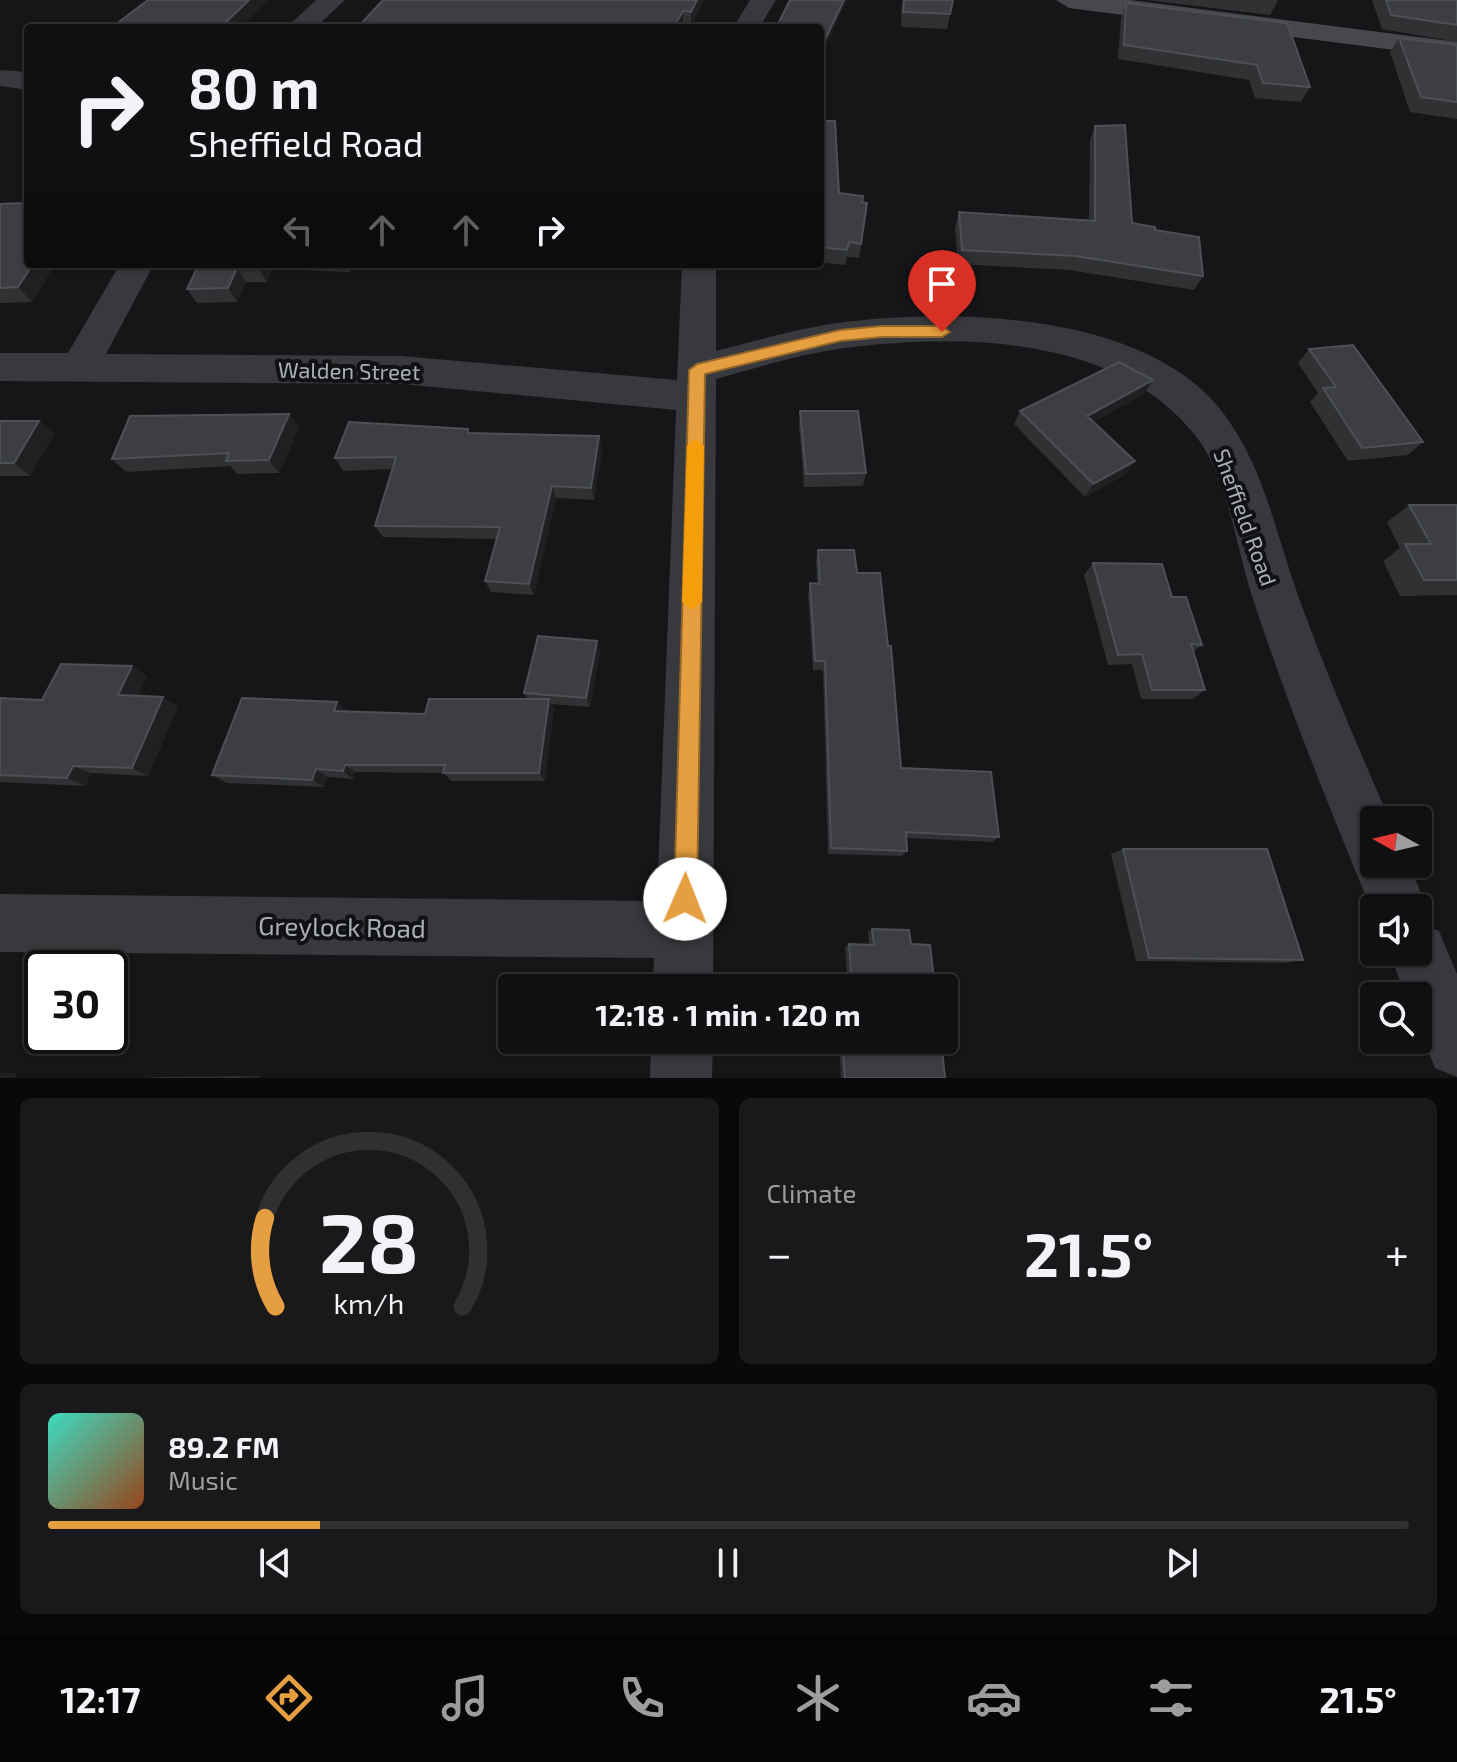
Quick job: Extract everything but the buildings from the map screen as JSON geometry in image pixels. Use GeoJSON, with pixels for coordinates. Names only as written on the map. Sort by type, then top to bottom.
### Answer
{"type":"FeatureCollection","features":[{"type":"Feature","properties":{"kind":"street"},"geometry":{"type":"LineString","coordinates":[[304,24],[332,0]]}},
{"type":"Feature","properties":{"kind":"street"},"geometry":{"type":"LineString","coordinates":[[748,24],[763,0]]}},
{"type":"Feature","properties":{"kind":"street"},"geometry":{"type":"LineString","coordinates":[[1069,0],[1457,50]]}},
{"type":"Feature","properties":{"kind":"street"},"geometry":{"type":"LineString","coordinates":[[0,78],[24,81]]}},
{"type":"Feature","properties":{"kind":"street"},"geometry":{"type":"LineString","coordinates":[[80,366],[135,268]]}},
{"type":"Feature","properties":{"kind":"street"},"geometry":{"type":"LineString","coordinates":[[683,974],[699,268]]}},
{"type":"Feature","properties":{"kind":"street","name":"Sheffield Road"},"geometry":{"type":"LineString","coordinates":[[697,384],[840,336],[882,331],[1002,333],[1058,341],[1107,353],[1154,375],[1189,400],[1213,429],[1234,472],[1289,637],[1360,812]]}},
{"type":"Feature","properties":{"kind":"street","name":"Walden Street"},"geometry":{"type":"LineString","coordinates":[[0,367],[447,372],[697,384]]}},
{"type":"Feature","properties":{"kind":"street","name":"Greylock Road"},"geometry":{"type":"LineString","coordinates":[[0,923],[685,930]]}},
{"type":"Feature","properties":{"kind":"street"},"geometry":{"type":"LineString","coordinates":[[1424,966],[1457,1046]]}},
{"type":"Feature","properties":{"kind":"street"},"geometry":{"type":"LineString","coordinates":[[681,1078],[682,1054]]}},
{"type":"Feature","properties":{"kind":"slow traffic"},"geometry":{"type":"LineString","coordinates":[[692,602],[695,446]]}},
{"type":"Feature","properties":{"kind":"route"},"geometry":{"type":"LineString","coordinates":[[685,899],[697,370],[840,336],[882,331],[942,332]]}}]}
